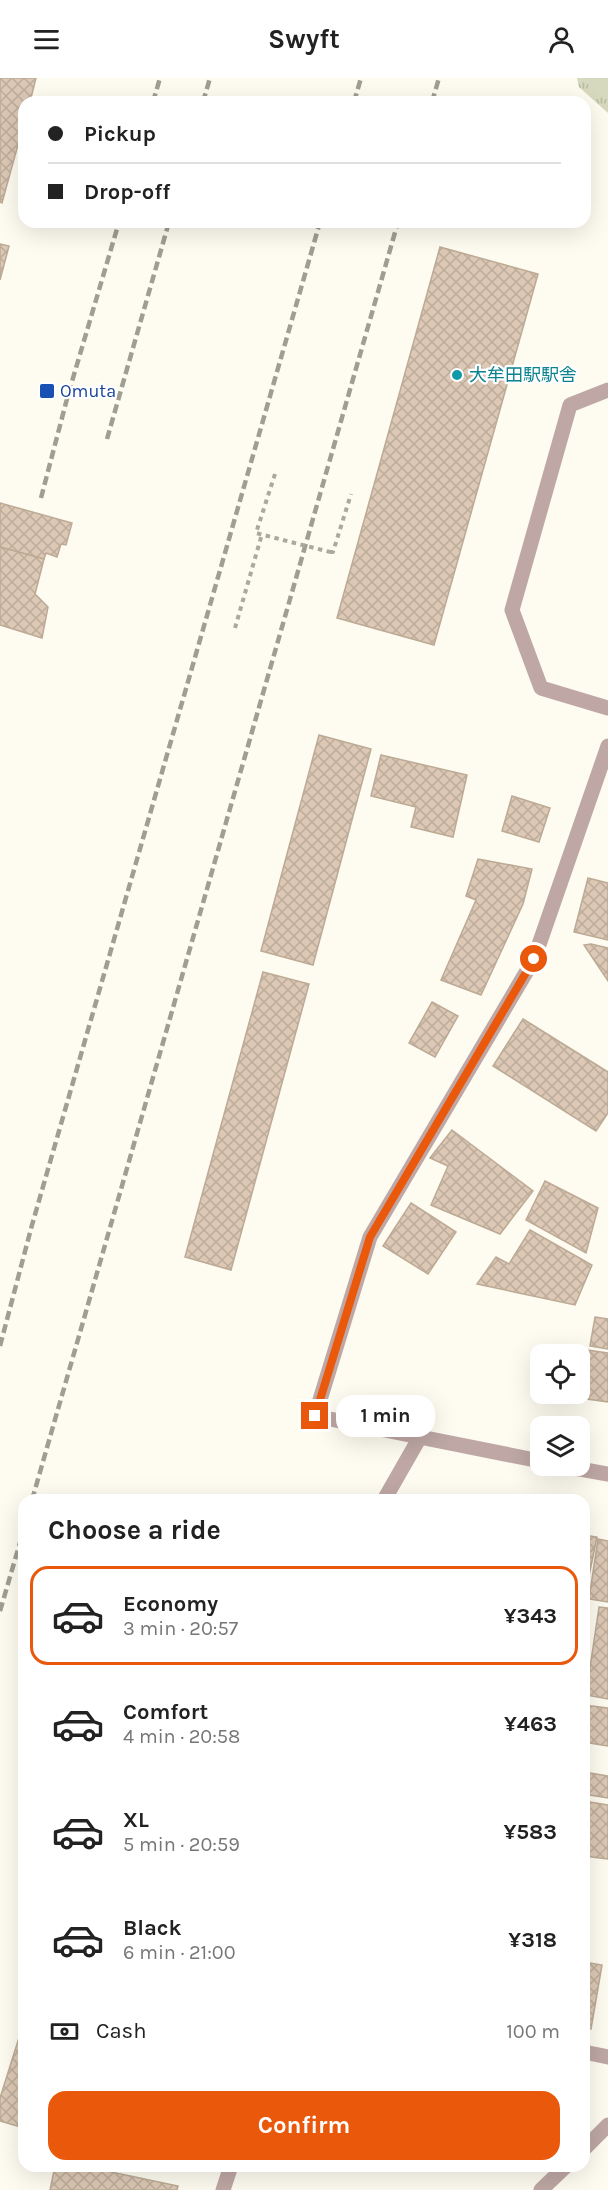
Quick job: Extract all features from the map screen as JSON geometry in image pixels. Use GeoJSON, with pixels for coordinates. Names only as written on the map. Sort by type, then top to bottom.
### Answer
{"type":"FeatureCollection","features":[{"type":"Feature","properties":{"kind":"street"},"geometry":{"type":"LineString","coordinates":[[608,390],[570,405],[512,610],[541,688],[608,708]]}},
{"type":"Feature","properties":{"kind":"street"},"geometry":{"type":"LineString","coordinates":[[530,1459],[315,1416],[370,1237],[534,959],[608,746]]}},
{"type":"Feature","properties":{"kind":"street"},"geometry":{"type":"LineString","coordinates":[[387,1494],[420,1437]]}},
{"type":"Feature","properties":{"kind":"street"},"geometry":{"type":"LineString","coordinates":[[590,1471],[608,1474]]}},
{"type":"Feature","properties":{"kind":"street"},"geometry":{"type":"LineString","coordinates":[[590,2053],[608,2057]]}},
{"type":"Feature","properties":{"kind":"street"},"geometry":{"type":"LineString","coordinates":[[590,2143],[608,2125]]}},
{"type":"Feature","properties":{"kind":"street"},"geometry":{"type":"LineString","coordinates":[[223,2190],[229,2172]]}},
{"type":"Feature","properties":{"kind":"street"},"geometry":{"type":"LineString","coordinates":[[541,2190],[560,2172]]}},
{"type":"Feature","properties":{"kind":"path"},"geometry":{"type":"LineString","coordinates":[[275,474],[256,533],[333,552],[351,494]]}},
{"type":"Feature","properties":{"kind":"path"},"geometry":{"type":"LineString","coordinates":[[235,628],[262,534]]}},
{"type":"Feature","properties":{"kind":"green space"},"geometry":{"type":"Polygon","coordinates":[[[577,78],[608,78],[608,113],[591,96],[579,87],[577,78]]]}},
{"type":"Feature","properties":{"kind":"building"},"geometry":{"type":"Polygon","coordinates":[[[0,78],[36,78],[32,96],[18,96],[18,145],[2,203],[0,202],[0,78]]]}},
{"type":"Feature","properties":{"kind":"building"},"geometry":{"type":"Polygon","coordinates":[[[0,244],[9,246],[0,280],[0,244]]]}},
{"type":"Feature","properties":{"kind":"building","name":"大牟田駅駅舎"},"geometry":{"type":"Polygon","coordinates":[[[440,247],[538,274],[434,645],[337,618],[440,247]]]}},
{"type":"Feature","properties":{"kind":"building"},"geometry":{"type":"Polygon","coordinates":[[[0,503],[72,523],[66,545],[61,544],[57,557],[46,553],[44,559],[0,547],[0,503]]]}},
{"type":"Feature","properties":{"kind":"building"},"geometry":{"type":"Polygon","coordinates":[[[0,547],[44,559],[35,594],[48,607],[42,638],[0,625],[0,547]]]}},
{"type":"Feature","properties":{"kind":"building"},"geometry":{"type":"Polygon","coordinates":[[[319,735],[371,749],[313,965],[261,951],[319,735]]]}},
{"type":"Feature","properties":{"kind":"building"},"geometry":{"type":"Polygon","coordinates":[[[381,755],[467,775],[453,837],[411,827],[416,807],[371,796],[381,755]]]}},
{"type":"Feature","properties":{"kind":"building"},"geometry":{"type":"Polygon","coordinates":[[[512,796],[550,808],[539,842],[502,831],[512,796]]]}},
{"type":"Feature","properties":{"kind":"building"},"geometry":{"type":"Polygon","coordinates":[[[478,859],[532,869],[523,904],[481,995],[441,980],[476,900],[466,896],[478,859]]]}},
{"type":"Feature","properties":{"kind":"building"},"geometry":{"type":"Polygon","coordinates":[[[588,878],[608,883],[608,940],[574,932],[588,878]]]}},
{"type":"Feature","properties":{"kind":"building"},"geometry":{"type":"Polygon","coordinates":[[[591,944],[608,948],[608,981],[584,945],[591,944]]]}},
{"type":"Feature","properties":{"kind":"building"},"geometry":{"type":"Polygon","coordinates":[[[263,972],[309,984],[231,1270],[185,1257],[263,972]]]}},
{"type":"Feature","properties":{"kind":"building"},"geometry":{"type":"Polygon","coordinates":[[[432,1002],[458,1016],[435,1057],[409,1043],[432,1002]]]}},
{"type":"Feature","properties":{"kind":"building"},"geometry":{"type":"Polygon","coordinates":[[[523,1019],[608,1072],[608,1113],[596,1131],[493,1066],[523,1019]]]}},
{"type":"Feature","properties":{"kind":"building"},"geometry":{"type":"Polygon","coordinates":[[[452,1130],[533,1191],[500,1234],[431,1205],[448,1166],[430,1158],[452,1130]]]}},
{"type":"Feature","properties":{"kind":"building"},"geometry":{"type":"Polygon","coordinates":[[[545,1181],[598,1208],[586,1253],[526,1220],[545,1181]]]}},
{"type":"Feature","properties":{"kind":"building"},"geometry":{"type":"Polygon","coordinates":[[[411,1203],[456,1232],[428,1274],[383,1246],[411,1203]]]}},
{"type":"Feature","properties":{"kind":"building"},"geometry":{"type":"Polygon","coordinates":[[[530,1230],[592,1265],[575,1305],[477,1284],[496,1257],[509,1264],[530,1230]]]}},
{"type":"Feature","properties":{"kind":"building"},"geometry":{"type":"Polygon","coordinates":[[[595,1317],[608,1319],[608,1349],[590,1346],[595,1317]]]}},
{"type":"Feature","properties":{"kind":"building"},"geometry":{"type":"Polygon","coordinates":[[[590,1350],[608,1353],[608,1402],[590,1399],[590,1350]]]}},
{"type":"Feature","properties":{"kind":"building"},"geometry":{"type":"Polygon","coordinates":[[[590,1536],[597,1537],[590,1571],[590,1536]]]}},
{"type":"Feature","properties":{"kind":"building"},"geometry":{"type":"Polygon","coordinates":[[[598,1539],[608,1541],[608,1602],[590,1599],[598,1539]]]}},
{"type":"Feature","properties":{"kind":"building"},"geometry":{"type":"Polygon","coordinates":[[[599,1607],[608,1608],[608,1699],[590,1696],[590,1668],[599,1607]]]}},
{"type":"Feature","properties":{"kind":"building"},"geometry":{"type":"Polygon","coordinates":[[[590,1706],[608,1708],[608,1746],[590,1743],[590,1706]]]}},
{"type":"Feature","properties":{"kind":"building"},"geometry":{"type":"Polygon","coordinates":[[[590,1773],[608,1776],[608,1798],[590,1795],[590,1773]]]}},
{"type":"Feature","properties":{"kind":"building"},"geometry":{"type":"Polygon","coordinates":[[[590,1802],[608,1805],[608,1859],[590,1857],[590,1802]]]}},
{"type":"Feature","properties":{"kind":"building"},"geometry":{"type":"Polygon","coordinates":[[[590,1963],[602,1965],[590,2029],[590,1963]]]}},
{"type":"Feature","properties":{"kind":"building"},"geometry":{"type":"Polygon","coordinates":[[[18,2041],[18,2126],[0,2121],[0,2098],[18,2041]]]}},
{"type":"Feature","properties":{"kind":"building"},"geometry":{"type":"Polygon","coordinates":[[[54,2172],[112,2172],[178,2186],[177,2190],[50,2190],[54,2172]]]}},
{"type":"Feature","properties":{"kind":"railway"},"geometry":{"type":"LineString","coordinates":[[155,96],[160,78]]}},
{"type":"Feature","properties":{"kind":"railway"},"geometry":{"type":"LineString","coordinates":[[205,96],[210,78]]}},
{"type":"Feature","properties":{"kind":"railway"},"geometry":{"type":"LineString","coordinates":[[356,96],[361,78]]}},
{"type":"Feature","properties":{"kind":"railway"},"geometry":{"type":"LineString","coordinates":[[434,96],[439,78]]}},
{"type":"Feature","properties":{"kind":"railway"},"geometry":{"type":"LineString","coordinates":[[41,498],[68,395],[117,228]]}},
{"type":"Feature","properties":{"kind":"railway"},"geometry":{"type":"LineString","coordinates":[[107,439],[167,228]]}},
{"type":"Feature","properties":{"kind":"railway"},"geometry":{"type":"LineString","coordinates":[[0,1346],[32,1225],[318,228]]}},
{"type":"Feature","properties":{"kind":"railway"},"geometry":{"type":"LineString","coordinates":[[34,1494],[396,228]]}},
{"type":"Feature","properties":{"kind":"railway"},"geometry":{"type":"LineString","coordinates":[[0,1611],[18,1550]]}},
{"type":"Feature","properties":{"kind":"place","name":"大牟田駅駅舎"},"geometry":{"type":"Point","coordinates":[457,375]}},
{"type":"Feature","properties":{"kind":"place","name":"Omuta"},"geometry":{"type":"Point","coordinates":[47,391]}},
{"type":"Feature","properties":{"kind":"route"},"geometry":{"type":"LineString","coordinates":[[315,1416],[370,1237],[534,959]]}}]}
